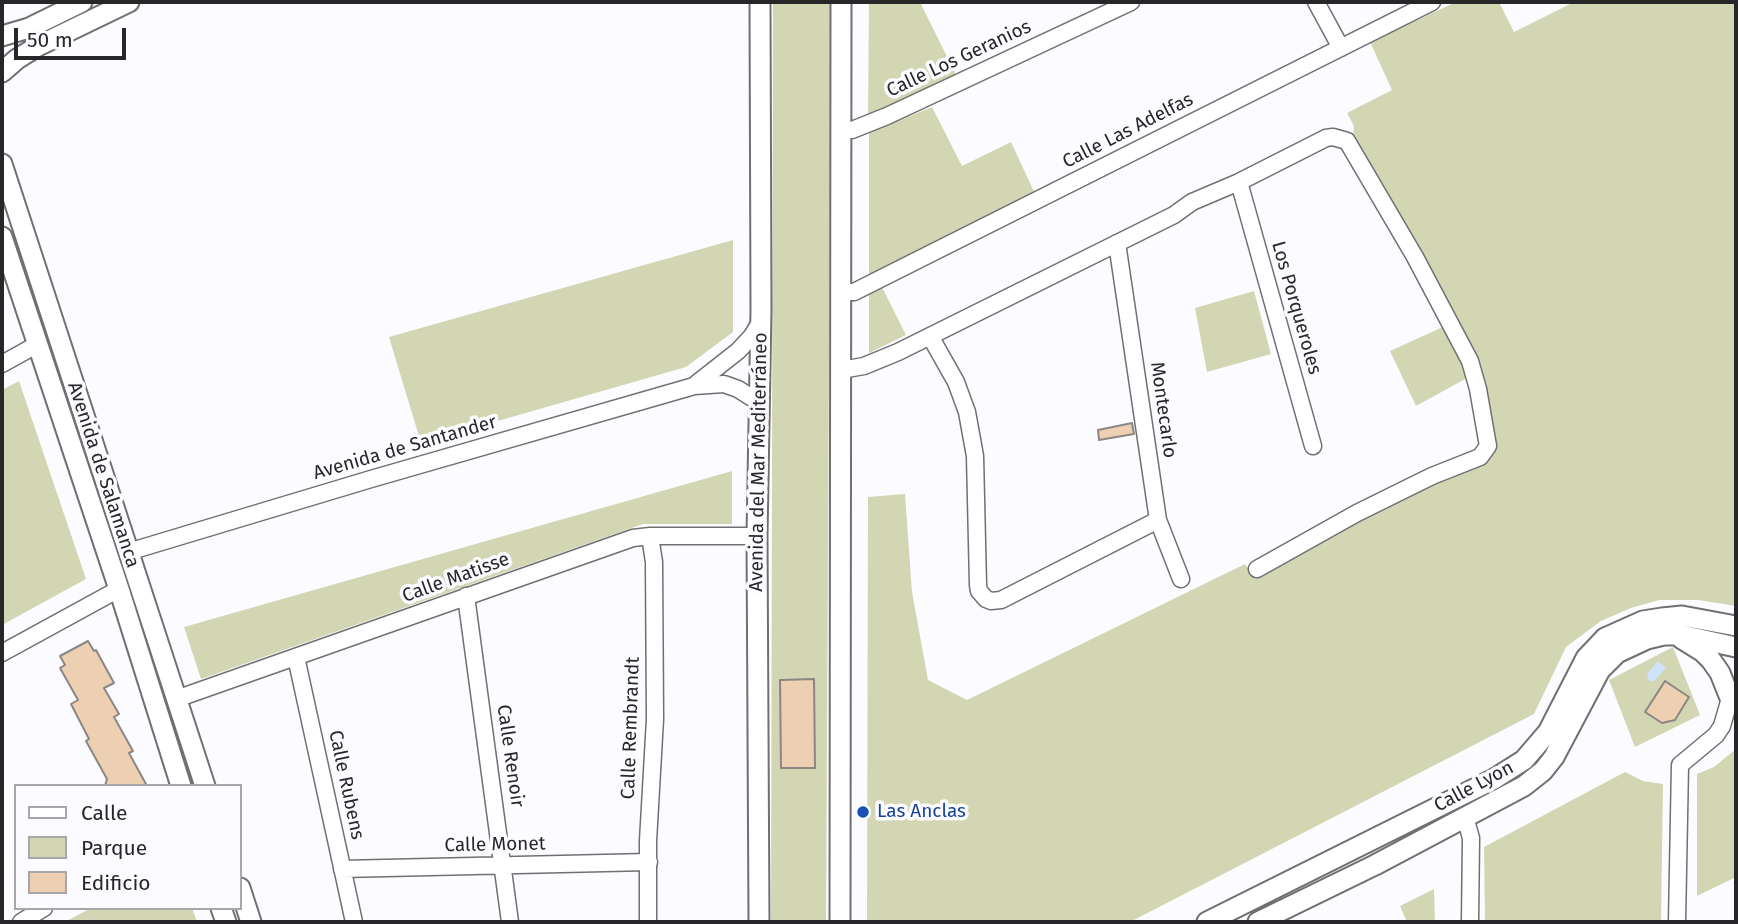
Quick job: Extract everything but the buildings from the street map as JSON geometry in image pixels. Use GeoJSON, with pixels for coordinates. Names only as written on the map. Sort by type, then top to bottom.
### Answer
{"type":"FeatureCollection","features":[{"type":"Feature","properties":{"kind":"street"},"geometry":{"type":"LineString","coordinates":[[2,36],[29,28],[82,2]]}},
{"type":"Feature","properties":{"kind":"street"},"geometry":{"type":"LineString","coordinates":[[2,72],[38,46],[129,2]]}},
{"type":"Feature","properties":{"kind":"street","name":"Avenida del Mar Mediterráneo"},"geometry":{"type":"LineString","coordinates":[[759,922],[757,536],[761,321],[760,2]]}},
{"type":"Feature","properties":{"kind":"street"},"geometry":{"type":"LineString","coordinates":[[840,922],[841,2]]}},
{"type":"Feature","properties":{"kind":"street","name":"Calle Los Geranios"},"geometry":{"type":"LineString","coordinates":[[841,130],[852,130],[887,116],[1131,2]]}},
{"type":"Feature","properties":{"kind":"street"},"geometry":{"type":"LineString","coordinates":[[1317,2],[1341,48]]}},
{"type":"Feature","properties":{"kind":"street","name":"Calle Las Adelfas"},"geometry":{"type":"LineString","coordinates":[[842,292],[854,292],[1432,2]]}},
{"type":"Feature","properties":{"kind":"street"},"geometry":{"type":"LineString","coordinates":[[841,370],[864,366],[930,336],[1174,215],[1192,202],[1239,183],[1326,138],[1340,137],[1347,141],[1415,257],[1470,361],[1488,441],[1486,450],[1480,457],[1357,513],[1257,569]]}},
{"type":"Feature","properties":{"kind":"street","name":"Avenida de Salamanca"},"geometry":{"type":"LineString","coordinates":[[2,164],[204,784]]}},
{"type":"Feature","properties":{"kind":"street","name":"Los Porqueroles"},"geometry":{"type":"LineString","coordinates":[[1239,183],[1313,446]]}},
{"type":"Feature","properties":{"kind":"street","name":"Avenida de Salamanca"},"geometry":{"type":"LineString","coordinates":[[2,237],[119,589],[180,784]]}},
{"type":"Feature","properties":{"kind":"street","name":"Montecarlo"},"geometry":{"type":"LineString","coordinates":[[1117,243],[1158,520],[1181,579]]}},
{"type":"Feature","properties":{"kind":"street","name":"Avenida de Santander"},"geometry":{"type":"LineString","coordinates":[[694,386],[738,351],[761,321]]}},
{"type":"Feature","properties":{"kind":"street"},"geometry":{"type":"LineString","coordinates":[[930,336],[956,382],[967,412],[975,456],[978,585],[986,599],[1001,600],[1158,520]]}},
{"type":"Feature","properties":{"kind":"street"},"geometry":{"type":"LineString","coordinates":[[2,363],[37,344]]}},
{"type":"Feature","properties":{"kind":"street","name":"Avenida de Santander"},"geometry":{"type":"LineString","coordinates":[[128,552],[694,386],[724,384],[738,389],[760,403]]}},
{"type":"Feature","properties":{"kind":"street","name":"Calle Rembrandt"},"geometry":{"type":"LineString","coordinates":[[648,922],[655,719],[654,562],[650,536]]}},
{"type":"Feature","properties":{"kind":"street","name":"Calle Matisse"},"geometry":{"type":"LineString","coordinates":[[176,699],[632,538],[757,536]]}},
{"type":"Feature","properties":{"kind":"street"},"geometry":{"type":"LineString","coordinates":[[2,653],[119,589]]}},
{"type":"Feature","properties":{"kind":"street","name":"Calle Renoir"},"geometry":{"type":"LineString","coordinates":[[466,596],[510,922]]}},
{"type":"Feature","properties":{"kind":"street","name":"Calle Lyon"},"geometry":{"type":"LineString","coordinates":[[1207,922],[1494,779],[1524,760],[1548,732],[1586,658],[1605,638],[1643,621],[1682,616],[1736,626]]}},
{"type":"Feature","properties":{"kind":"street"},"geometry":{"type":"LineString","coordinates":[[1675,635],[1703,652],[1733,693],[1716,735],[1680,765],[1677,922]]}},
{"type":"Feature","properties":{"kind":"street","name":"Calle Lyon"},"geometry":{"type":"LineString","coordinates":[[1258,922],[1524,786],[1543,771],[1566,738],[1600,670],[1617,653],[1647,639],[1675,635],[1736,647]]}},
{"type":"Feature","properties":{"kind":"street","name":"Calle Rubens"},"geometry":{"type":"LineString","coordinates":[[296,657],[354,922]]}},
{"type":"Feature","properties":{"kind":"street"},"geometry":{"type":"LineString","coordinates":[[1465,817],[1471,838],[1470,922]]}},
{"type":"Feature","properties":{"kind":"street","name":"Calle Monet"},"geometry":{"type":"LineString","coordinates":[[342,869],[649,862]]}},
{"type":"Feature","properties":{"kind":"street"},"geometry":{"type":"LineString","coordinates":[[242,894],[251,922]]}},
{"type":"Feature","properties":{"kind":"street"},"geometry":{"type":"LineString","coordinates":[[20,922],[41,910]]}},
{"type":"Feature","properties":{"kind":"green space"},"geometry":{"type":"Polygon","coordinates":[[[773,2],[831,2],[826,922],[771,922],[773,2]]]}},
{"type":"Feature","properties":{"kind":"green space"},"geometry":{"type":"Polygon","coordinates":[[[869,2],[920,2],[957,77],[868,119],[869,2]]]}},
{"type":"Feature","properties":{"kind":"green space"},"geometry":{"type":"Polygon","coordinates":[[[1456,2],[1499,2],[1514,32],[1574,2],[1736,2],[1736,606],[1698,600],[1659,600],[1601,621],[1566,647],[1534,714],[1130,922],[867,922],[868,497],[905,494],[912,592],[928,680],[967,700],[1245,564],[1255,579],[1370,512],[1439,476],[1487,460],[1477,359],[1353,136],[1354,126],[1347,113],[1392,90],[1370,42],[1456,2]]]}},
{"type":"Feature","properties":{"kind":"green space"},"geometry":{"type":"Polygon","coordinates":[[[932,107],[962,166],[1011,142],[1036,196],[869,279],[869,133],[932,107]]]}},
{"type":"Feature","properties":{"kind":"green space"},"geometry":{"type":"Polygon","coordinates":[[[733,240],[733,332],[686,367],[421,443],[389,337],[733,240]]]}},
{"type":"Feature","properties":{"kind":"green space"},"geometry":{"type":"Polygon","coordinates":[[[882,287],[906,335],[869,353],[869,293],[882,287]]]}},
{"type":"Feature","properties":{"kind":"green space"},"geometry":{"type":"Polygon","coordinates":[[[1254,291],[1271,354],[1207,372],[1195,308],[1254,291]]]}},
{"type":"Feature","properties":{"kind":"green space"},"geometry":{"type":"Polygon","coordinates":[[[1445,326],[1461,354],[1467,378],[1416,406],[1390,351],[1445,326]]]}},
{"type":"Feature","properties":{"kind":"green space"},"geometry":{"type":"Polygon","coordinates":[[[19,381],[86,579],[2,625],[2,390],[19,381]]]}},
{"type":"Feature","properties":{"kind":"green space"},"geometry":{"type":"Polygon","coordinates":[[[732,471],[732,524],[643,524],[201,679],[184,627],[732,471]]]}},
{"type":"Feature","properties":{"kind":"green space"},"geometry":{"type":"Polygon","coordinates":[[[1673,647],[1700,715],[1635,747],[1609,680],[1673,647]]]}},
{"type":"Feature","properties":{"kind":"green space"},"geometry":{"type":"Polygon","coordinates":[[[1736,749],[1736,877],[1697,896],[1697,774],[1714,767],[1736,749]]]}},
{"type":"Feature","properties":{"kind":"green space"},"geometry":{"type":"Polygon","coordinates":[[[1625,772],[1643,781],[1663,784],[1661,922],[1485,922],[1484,847],[1625,772]]]}},
{"type":"Feature","properties":{"kind":"green space"},"geometry":{"type":"Polygon","coordinates":[[[1434,889],[1435,922],[1407,922],[1400,906],[1434,889]]]}},
{"type":"Feature","properties":{"kind":"green space"},"geometry":{"type":"Polygon","coordinates":[[[87,910],[193,910],[197,922],[65,922],[87,910]]]}},
{"type":"Feature","properties":{"kind":"water"},"geometry":{"type":"Polygon","coordinates":[[[1658,661],[1666,668],[1654,681],[1649,681],[1647,674],[1658,661]]]}},
{"type":"Feature","properties":{"kind":"place","name":"Las Anclas"},"geometry":{"type":"Point","coordinates":[863,812]}}]}
